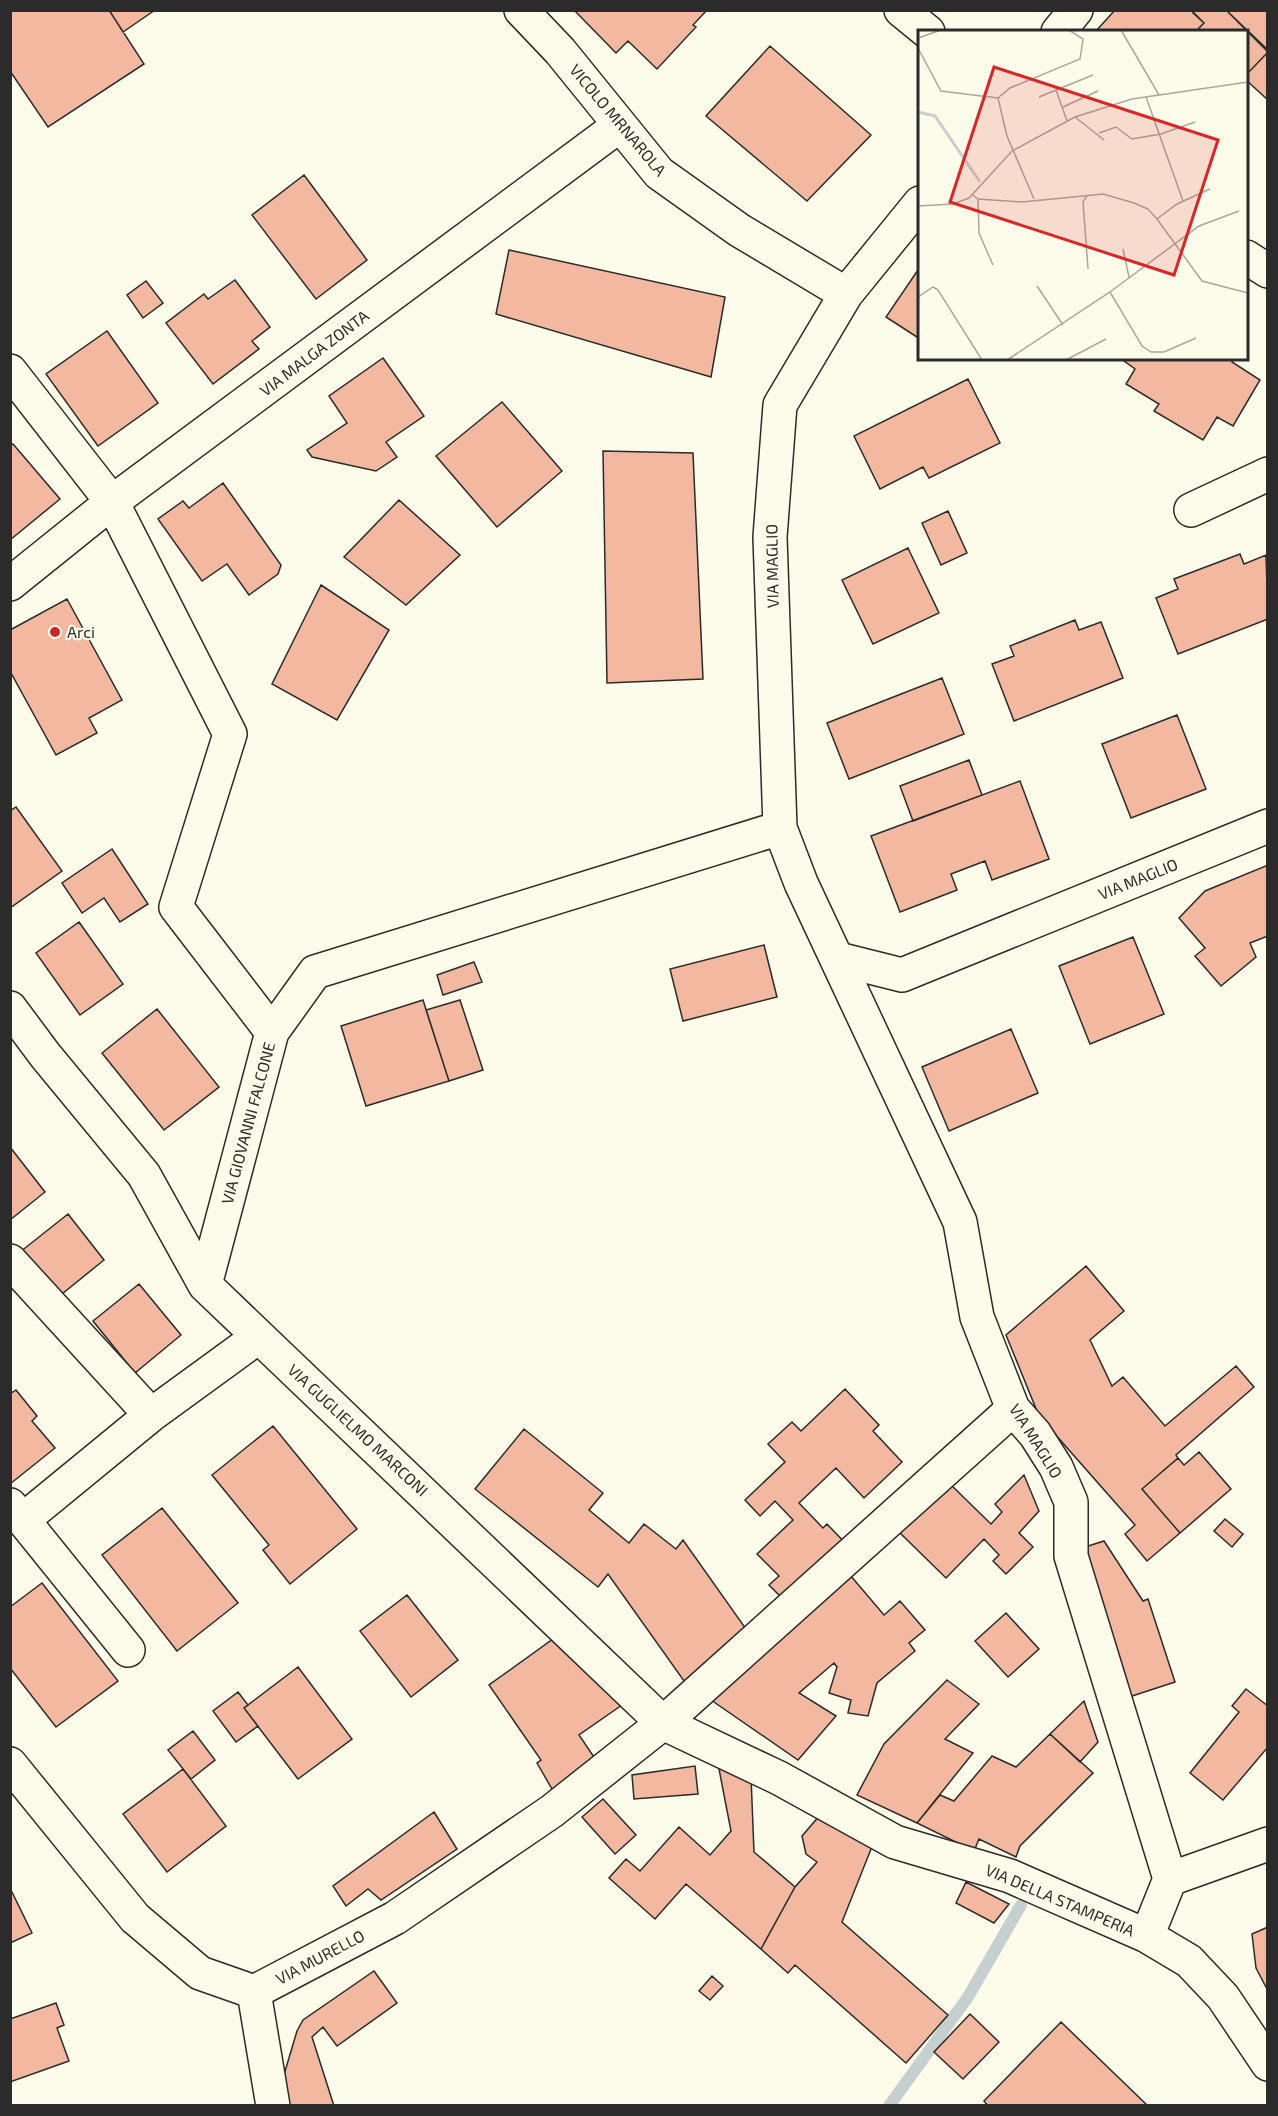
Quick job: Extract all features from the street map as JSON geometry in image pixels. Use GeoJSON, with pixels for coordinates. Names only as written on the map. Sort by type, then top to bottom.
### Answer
{"type":"FeatureCollection","features":[{"type":"Feature","properties":{"kind":"street","name":"VICOLO MRNAROLA"},"geometry":{"type":"LineString","coordinates":[[521,10],[560,51],[659,173],[739,230],[846,294]]}},
{"type":"Feature","properties":{"kind":"street"},"geometry":{"type":"LineString","coordinates":[[901,10],[926,30]]}},
{"type":"Feature","properties":{"kind":"street"},"geometry":{"type":"LineString","coordinates":[[1060,30],[1076,10]]}},
{"type":"Feature","properties":{"kind":"street","name":"VIA MALGA ZONTA"},"geometry":{"type":"LineString","coordinates":[[10,584],[112,502],[620,125]]}},
{"type":"Feature","properties":{"kind":"street","name":"VIA MAGLIO"},"geometry":{"type":"LineString","coordinates":[[918,205],[846,294],[780,405],[770,537],[780,828],[801,883],[960,1222],[977,1317],[1013,1409],[1035,1434],[1056,1467],[1071,1502],[1071,1556],[1170,1879]]}},
{"type":"Feature","properties":{"kind":"street"},"geometry":{"type":"LineString","coordinates":[[1248,258],[1268,271]]}},
{"type":"Feature","properties":{"kind":"street"},"geometry":{"type":"LineString","coordinates":[[10,371],[112,502],[230,734],[176,907],[272,1032]]}},
{"type":"Feature","properties":{"kind":"street"},"geometry":{"type":"LineString","coordinates":[[1191,510],[1268,474]]}},
{"type":"Feature","properties":{"kind":"street","name":"VIA MAGLIO"},"geometry":{"type":"LineString","coordinates":[[838,959],[902,975],[1268,826]]}},
{"type":"Feature","properties":{"kind":"street","name":"VIA GIOVANNI FALCONE"},"geometry":{"type":"LineString","coordinates":[[205,1285],[272,1032],[315,972],[780,828]]}},
{"type":"Feature","properties":{"kind":"street","name":"VIA GUGLIELMO MARCONI"},"geometry":{"type":"LineString","coordinates":[[10,1008],[45,1055],[144,1175],[205,1285],[436,1503],[663,1723],[779,1778]]}},
{"type":"Feature","properties":{"kind":"street"},"geometry":{"type":"LineString","coordinates":[[10,1261],[151,1415]]}},
{"type":"Feature","properties":{"kind":"street"},"geometry":{"type":"LineString","coordinates":[[128,1650],[17,1513],[258,1336]]}},
{"type":"Feature","properties":{"kind":"street","name":"VIA MURELLO"},"geometry":{"type":"LineString","coordinates":[[254,1992],[395,1918],[552,1811],[663,1723],[1013,1409]]}},
{"type":"Feature","properties":{"kind":"street"},"geometry":{"type":"LineString","coordinates":[[10,1764],[135,1918],[200,1973],[254,1992],[273,2106]]}},
{"type":"Feature","properties":{"kind":"street","name":"VIA DELLA STAMPERIA"},"geometry":{"type":"LineString","coordinates":[[779,1778],[895,1842],[1010,1876],[1147,1936],[1189,1961],[1223,1997],[1268,2064]]}},
{"type":"Feature","properties":{"kind":"street"},"geometry":{"type":"LineString","coordinates":[[1147,1936],[1170,1879],[1268,1844]]}},
{"type":"Feature","properties":{"kind":"building"},"geometry":{"type":"Polygon","coordinates":[[[10,10],[109,10],[144,64],[48,127],[10,71],[10,10]]]}},
{"type":"Feature","properties":{"kind":"building"},"geometry":{"type":"Polygon","coordinates":[[[109,10],[155,10],[123,32],[109,10]]]}},
{"type":"Feature","properties":{"kind":"building"},"geometry":{"type":"Polygon","coordinates":[[[574,10],[707,10],[693,25],[696,27],[657,69],[628,41],[616,53],[574,10]]]}},
{"type":"Feature","properties":{"kind":"building"},"geometry":{"type":"Polygon","coordinates":[[[1115,10],[1191,10],[1204,23],[1197,30],[1097,30],[1115,10]]]}},
{"type":"Feature","properties":{"kind":"building"},"geometry":{"type":"Polygon","coordinates":[[[1195,10],[1226,10],[1246,30],[1197,30],[1204,23],[1193,13],[1195,10]]]}},
{"type":"Feature","properties":{"kind":"building"},"geometry":{"type":"Polygon","coordinates":[[[1226,10],[1268,10],[1268,50],[1248,30],[1226,10]]]}},
{"type":"Feature","properties":{"kind":"building"},"geometry":{"type":"Polygon","coordinates":[[[1248,32],[1268,52],[1248,73],[1248,32]]]}},
{"type":"Feature","properties":{"kind":"building"},"geometry":{"type":"Polygon","coordinates":[[[770,46],[871,135],[807,201],[706,116],[770,46]]]}},
{"type":"Feature","properties":{"kind":"building"},"geometry":{"type":"Polygon","coordinates":[[[1268,52],[1268,100],[1248,82],[1248,73],[1268,52]]]}},
{"type":"Feature","properties":{"kind":"building"},"geometry":{"type":"Polygon","coordinates":[[[304,175],[367,260],[316,299],[252,215],[304,175]]]}},
{"type":"Feature","properties":{"kind":"building"},"geometry":{"type":"Polygon","coordinates":[[[509,250],[725,297],[711,377],[496,314],[509,250]]]}},
{"type":"Feature","properties":{"kind":"building"},"geometry":{"type":"Polygon","coordinates":[[[918,270],[918,338],[886,317],[918,270]]]}},
{"type":"Feature","properties":{"kind":"building"},"geometry":{"type":"Polygon","coordinates":[[[235,280],[270,327],[252,341],[259,349],[213,384],[166,323],[204,294],[208,299],[235,280]]]}},
{"type":"Feature","properties":{"kind":"building"},"geometry":{"type":"Polygon","coordinates":[[[146,281],[163,303],[143,318],[127,295],[146,281]]]}},
{"type":"Feature","properties":{"kind":"building"},"geometry":{"type":"Polygon","coordinates":[[[107,331],[158,403],[98,446],[46,374],[107,331]]]}},
{"type":"Feature","properties":{"kind":"building"},"geometry":{"type":"Polygon","coordinates":[[[383,358],[424,416],[386,442],[397,457],[376,471],[312,457],[307,450],[347,423],[329,396],[383,358]]]}},
{"type":"Feature","properties":{"kind":"building"},"geometry":{"type":"Polygon","coordinates":[[[1123,360],[1233,360],[1232,362],[1260,380],[1233,426],[1217,417],[1203,440],[1154,411],[1159,404],[1126,384],[1135,369],[1123,360]]]}},
{"type":"Feature","properties":{"kind":"building"},"geometry":{"type":"Polygon","coordinates":[[[968,379],[1000,443],[929,478],[923,467],[880,489],[854,436],[968,379]]]}},
{"type":"Feature","properties":{"kind":"building"},"geometry":{"type":"Polygon","coordinates":[[[502,402],[562,471],[497,527],[436,456],[502,402]]]}},
{"type":"Feature","properties":{"kind":"building"},"geometry":{"type":"Polygon","coordinates":[[[13,444],[60,499],[10,540],[10,446],[13,444]]]}},
{"type":"Feature","properties":{"kind":"building"},"geometry":{"type":"Polygon","coordinates":[[[603,451],[693,453],[703,679],[607,683],[603,451]]]}},
{"type":"Feature","properties":{"kind":"building"},"geometry":{"type":"Polygon","coordinates":[[[223,483],[281,565],[278,574],[249,595],[227,564],[202,581],[158,519],[183,501],[189,508],[223,483]]]}},
{"type":"Feature","properties":{"kind":"building"},"geometry":{"type":"Polygon","coordinates":[[[399,500],[460,555],[406,605],[344,557],[399,500]]]}},
{"type":"Feature","properties":{"kind":"building"},"geometry":{"type":"Polygon","coordinates":[[[948,511],[967,553],[941,565],[922,523],[948,511]]]}},
{"type":"Feature","properties":{"kind":"building"},"geometry":{"type":"Polygon","coordinates":[[[908,548],[939,613],[873,644],[842,580],[908,548]]]}},
{"type":"Feature","properties":{"kind":"building"},"geometry":{"type":"Polygon","coordinates":[[[1240,554],[1244,564],[1266,555],[1268,619],[1178,654],[1156,598],[1178,589],[1174,579],[1240,554]]]}},
{"type":"Feature","properties":{"kind":"building"},"geometry":{"type":"Polygon","coordinates":[[[321,585],[389,630],[337,720],[272,684],[321,585]]]}},
{"type":"Feature","properties":{"kind":"building"},"geometry":{"type":"Polygon","coordinates":[[[67,599],[122,700],[89,718],[97,733],[56,755],[10,671],[10,630],[67,599]]]}},
{"type":"Feature","properties":{"kind":"building"},"geometry":{"type":"Polygon","coordinates":[[[1075,620],[1079,630],[1101,622],[1123,678],[1014,721],[992,664],[1014,656],[1010,646],[1075,620]]]}},
{"type":"Feature","properties":{"kind":"building"},"geometry":{"type":"Polygon","coordinates":[[[942,678],[964,734],[849,779],[827,723],[942,678]]]}},
{"type":"Feature","properties":{"kind":"building"},"geometry":{"type":"Polygon","coordinates":[[[1177,715],[1206,789],[1131,818],[1102,744],[1177,715]]]}},
{"type":"Feature","properties":{"kind":"building"},"geometry":{"type":"Polygon","coordinates":[[[969,760],[982,795],[913,821],[900,786],[969,760]]]}},
{"type":"Feature","properties":{"kind":"building"},"geometry":{"type":"Polygon","coordinates":[[[1020,781],[1049,859],[992,880],[985,861],[951,874],[957,890],[900,912],[871,836],[1020,781]]]}},
{"type":"Feature","properties":{"kind":"building"},"geometry":{"type":"Polygon","coordinates":[[[16,807],[62,871],[10,908],[10,811],[16,807]]]}},
{"type":"Feature","properties":{"kind":"building"},"geometry":{"type":"Polygon","coordinates":[[[112,849],[148,904],[120,922],[104,898],[82,913],[62,883],[112,849]]]}},
{"type":"Feature","properties":{"kind":"building"},"geometry":{"type":"Polygon","coordinates":[[[1268,865],[1268,936],[1250,943],[1256,957],[1221,986],[1195,956],[1205,948],[1179,918],[1205,891],[1268,865]]]}},
{"type":"Feature","properties":{"kind":"building"},"geometry":{"type":"Polygon","coordinates":[[[79,922],[123,984],[80,1015],[36,953],[79,922]]]}},
{"type":"Feature","properties":{"kind":"building"},"geometry":{"type":"Polygon","coordinates":[[[1133,937],[1164,1014],[1090,1044],[1059,966],[1133,937]]]}},
{"type":"Feature","properties":{"kind":"building"},"geometry":{"type":"Polygon","coordinates":[[[764,945],[777,997],[683,1021],[670,969],[764,945]]]}},
{"type":"Feature","properties":{"kind":"building"},"geometry":{"type":"Polygon","coordinates":[[[474,962],[482,982],[443,995],[437,975],[474,962]]]}},
{"type":"Feature","properties":{"kind":"building"},"geometry":{"type":"Polygon","coordinates":[[[423,1000],[449,1081],[366,1106],[341,1026],[423,1000]]]}},
{"type":"Feature","properties":{"kind":"building"},"geometry":{"type":"Polygon","coordinates":[[[460,1000],[483,1070],[449,1081],[426,1010],[460,1000]]]}},
{"type":"Feature","properties":{"kind":"building"},"geometry":{"type":"Polygon","coordinates":[[[157,1009],[219,1087],[164,1130],[102,1053],[157,1009]]]}},
{"type":"Feature","properties":{"kind":"building"},"geometry":{"type":"Polygon","coordinates":[[[1011,1029],[1038,1093],[949,1131],[922,1067],[1011,1029]]]}},
{"type":"Feature","properties":{"kind":"building"},"geometry":{"type":"Polygon","coordinates":[[[10,1147],[45,1192],[10,1220],[10,1147]]]}},
{"type":"Feature","properties":{"kind":"building"},"geometry":{"type":"Polygon","coordinates":[[[68,1214],[104,1260],[57,1298],[20,1252],[68,1214]]]}},
{"type":"Feature","properties":{"kind":"building"},"geometry":{"type":"Polygon","coordinates":[[[1086,1266],[1124,1311],[1090,1340],[1112,1386],[1123,1377],[1165,1426],[1236,1366],[1254,1387],[1176,1455],[1178,1458],[1142,1489],[1180,1533],[1147,1561],[1125,1534],[1135,1525],[1039,1416],[1006,1335],[1086,1266]]]}},
{"type":"Feature","properties":{"kind":"building"},"geometry":{"type":"Polygon","coordinates":[[[139,1284],[181,1335],[135,1373],[93,1321],[139,1284]]]}},
{"type":"Feature","properties":{"kind":"building"},"geometry":{"type":"Polygon","coordinates":[[[845,1389],[879,1425],[873,1431],[902,1462],[864,1498],[836,1468],[799,1503],[823,1528],[827,1524],[850,1548],[789,1605],[769,1585],[779,1576],[757,1554],[793,1520],[775,1501],[760,1516],[745,1500],[785,1462],[768,1444],[792,1422],[801,1431],[845,1389]]]}},
{"type":"Feature","properties":{"kind":"building"},"geometry":{"type":"Polygon","coordinates":[[[16,1390],[37,1416],[32,1421],[55,1448],[10,1484],[10,1394],[16,1390]]]}},
{"type":"Feature","properties":{"kind":"building"},"geometry":{"type":"Polygon","coordinates":[[[273,1426],[357,1529],[290,1584],[263,1550],[269,1545],[212,1475],[273,1426]]]}},
{"type":"Feature","properties":{"kind":"building"},"geometry":{"type":"Polygon","coordinates":[[[524,1429],[603,1493],[589,1510],[629,1543],[644,1524],[676,1549],[683,1540],[751,1636],[689,1688],[608,1574],[598,1587],[475,1489],[524,1429]]]}},
{"type":"Feature","properties":{"kind":"building"},"geometry":{"type":"Polygon","coordinates":[[[1199,1452],[1231,1489],[1180,1533],[1142,1489],[1178,1458],[1184,1465],[1199,1452]]]}},
{"type":"Feature","properties":{"kind":"building"},"geometry":{"type":"Polygon","coordinates":[[[1024,1475],[1039,1511],[1019,1533],[1033,1547],[1006,1574],[993,1561],[999,1555],[984,1539],[946,1578],[899,1532],[948,1482],[991,1524],[1002,1512],[995,1504],[1024,1475]]]}},
{"type":"Feature","properties":{"kind":"building"},"geometry":{"type":"Polygon","coordinates":[[[162,1508],[238,1603],[177,1651],[102,1555],[162,1508]]]}},
{"type":"Feature","properties":{"kind":"building"},"geometry":{"type":"Polygon","coordinates":[[[1225,1519],[1243,1534],[1232,1547],[1214,1531],[1225,1519]]]}},
{"type":"Feature","properties":{"kind":"building"},"geometry":{"type":"Polygon","coordinates":[[[1104,1541],[1143,1601],[1148,1599],[1175,1682],[1129,1697],[1082,1548],[1104,1541]]]}},
{"type":"Feature","properties":{"kind":"building"},"geometry":{"type":"Polygon","coordinates":[[[850,1575],[884,1615],[900,1601],[925,1630],[909,1643],[915,1651],[877,1683],[868,1716],[848,1713],[851,1700],[829,1693],[837,1667],[834,1663],[799,1693],[836,1716],[798,1760],[711,1700],[850,1575]]]}},
{"type":"Feature","properties":{"kind":"building"},"geometry":{"type":"Polygon","coordinates":[[[42,1583],[118,1681],[56,1727],[10,1668],[10,1607],[42,1583]]]}},
{"type":"Feature","properties":{"kind":"building"},"geometry":{"type":"Polygon","coordinates":[[[407,1595],[458,1660],[411,1697],[360,1631],[407,1595]]]}},
{"type":"Feature","properties":{"kind":"building"},"geometry":{"type":"Polygon","coordinates":[[[1006,1613],[1039,1649],[1008,1677],[975,1641],[1006,1613]]]}},
{"type":"Feature","properties":{"kind":"building"},"geometry":{"type":"Polygon","coordinates":[[[553,1639],[622,1705],[579,1735],[600,1766],[556,1796],[537,1763],[541,1760],[489,1685],[553,1639]]]}},
{"type":"Feature","properties":{"kind":"building"},"geometry":{"type":"Polygon","coordinates":[[[298,1667],[352,1739],[298,1779],[244,1708],[298,1667]]]}},
{"type":"Feature","properties":{"kind":"building"},"geometry":{"type":"Polygon","coordinates":[[[947,1680],[979,1704],[945,1739],[973,1753],[917,1823],[857,1795],[884,1744],[947,1680]]]}},
{"type":"Feature","properties":{"kind":"building"},"geometry":{"type":"Polygon","coordinates":[[[1246,1689],[1268,1706],[1268,1747],[1223,1800],[1190,1773],[1239,1712],[1232,1706],[1246,1689]]]}},
{"type":"Feature","properties":{"kind":"building"},"geometry":{"type":"Polygon","coordinates":[[[238,1692],[248,1705],[244,1708],[258,1726],[236,1742],[213,1711],[238,1692]]]}},
{"type":"Feature","properties":{"kind":"building"},"geometry":{"type":"Polygon","coordinates":[[[1084,1701],[1098,1742],[1080,1762],[1050,1734],[1084,1701]]]}},
{"type":"Feature","properties":{"kind":"building"},"geometry":{"type":"Polygon","coordinates":[[[193,1731],[215,1760],[191,1779],[168,1750],[193,1731]]]}},
{"type":"Feature","properties":{"kind":"building"},"geometry":{"type":"Polygon","coordinates":[[[1050,1734],[1093,1773],[1020,1846],[1016,1857],[979,1839],[974,1851],[917,1823],[940,1795],[954,1801],[992,1756],[1016,1767],[1050,1734]]]}},
{"type":"Feature","properties":{"kind":"building"},"geometry":{"type":"Polygon","coordinates":[[[695,1766],[698,1794],[634,1799],[632,1775],[695,1766]]]}},
{"type":"Feature","properties":{"kind":"building"},"geometry":{"type":"Polygon","coordinates":[[[183,1769],[226,1826],[167,1872],[123,1814],[183,1769]]]}},
{"type":"Feature","properties":{"kind":"building"},"geometry":{"type":"Polygon","coordinates":[[[719,1769],[751,1776],[754,1852],[795,1887],[761,1949],[686,1884],[655,1919],[609,1878],[626,1859],[640,1871],[679,1827],[710,1855],[731,1831],[719,1769]]]}},
{"type":"Feature","properties":{"kind":"building"},"geometry":{"type":"Polygon","coordinates":[[[603,1799],[636,1835],[615,1854],[582,1817],[603,1799]]]}},
{"type":"Feature","properties":{"kind":"building"},"geometry":{"type":"Polygon","coordinates":[[[434,1812],[457,1849],[381,1900],[368,1889],[346,1906],[333,1886],[434,1812]]]}},
{"type":"Feature","properties":{"kind":"building"},"geometry":{"type":"Polygon","coordinates":[[[821,1814],[877,1834],[842,1922],[948,2015],[906,2063],[795,1965],[788,1973],[761,1949],[795,1887],[817,1862],[806,1854],[802,1836],[821,1814]]]}},
{"type":"Feature","properties":{"kind":"building"},"geometry":{"type":"Polygon","coordinates":[[[966,1882],[1009,1904],[994,1923],[956,1903],[966,1882]]]}},
{"type":"Feature","properties":{"kind":"building"},"geometry":{"type":"Polygon","coordinates":[[[10,1888],[32,1933],[10,1943],[10,1888]]]}},
{"type":"Feature","properties":{"kind":"building"},"geometry":{"type":"Polygon","coordinates":[[[1268,1927],[1268,1991],[1256,1968],[1252,1934],[1268,1927]]]}},
{"type":"Feature","properties":{"kind":"building"},"geometry":{"type":"Polygon","coordinates":[[[374,1971],[397,2003],[337,2046],[323,2027],[312,2037],[334,2106],[290,2106],[283,2078],[297,2031],[303,2020],[374,1971]]]}},
{"type":"Feature","properties":{"kind":"building"},"geometry":{"type":"Polygon","coordinates":[[[712,1976],[723,1986],[710,2000],[699,1991],[712,1976]]]}},
{"type":"Feature","properties":{"kind":"building"},"geometry":{"type":"Polygon","coordinates":[[[56,2003],[64,2025],[57,2028],[69,2061],[10,2082],[10,2019],[56,2003]]]}},
{"type":"Feature","properties":{"kind":"building"},"geometry":{"type":"Polygon","coordinates":[[[970,2014],[999,2042],[963,2079],[934,2052],[970,2014]]]}},
{"type":"Feature","properties":{"kind":"building"},"geometry":{"type":"Polygon","coordinates":[[[1061,2022],[1148,2106],[988,2106],[984,2101],[1061,2022]]]}},
{"type":"Feature","properties":{"kind":"waterway"},"geometry":{"type":"LineString","coordinates":[[889,2106],[968,1997],[1021,1905]]}},
{"type":"Feature","properties":{"kind":"place","name":"Arci"},"geometry":{"type":"Point","coordinates":[55,632]}}]}
